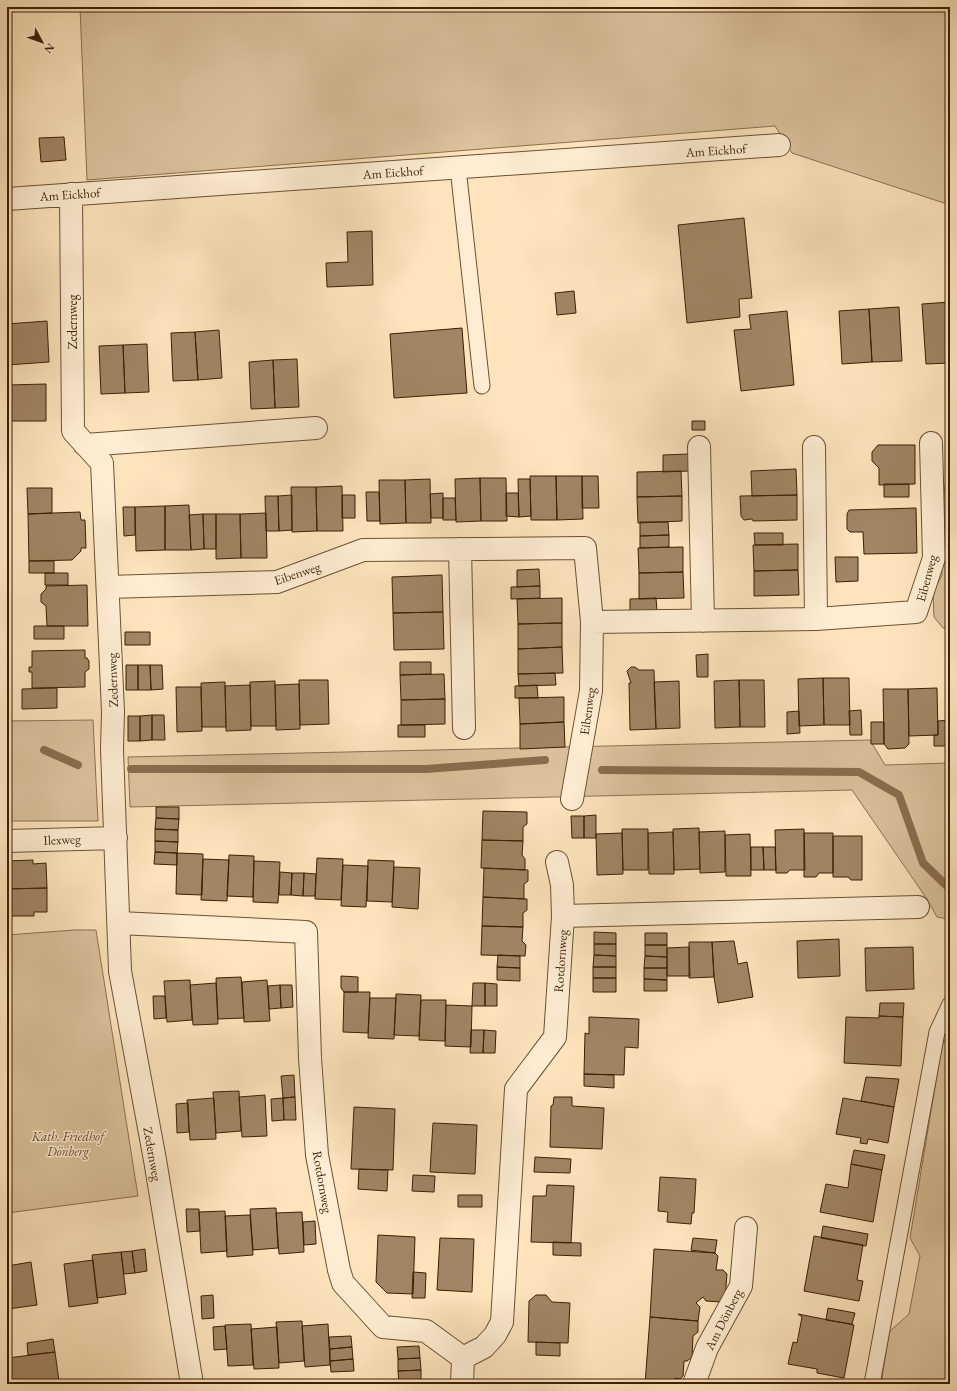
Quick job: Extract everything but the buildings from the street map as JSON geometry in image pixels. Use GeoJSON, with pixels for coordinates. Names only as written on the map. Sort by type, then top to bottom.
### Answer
{"type":"FeatureCollection","features":[{"type":"Feature","properties":{"kind":"street","name":"Am Eickhof"},"geometry":{"type":"LineString","coordinates":[[7,199],[779,145]]}},
{"type":"Feature","properties":{"kind":"street","name":"Zedernweg"},"geometry":{"type":"LineString","coordinates":[[71,194],[73,431],[102,463],[113,712],[112,749],[120,971],[155,1160],[192,1384]]}},
{"type":"Feature","properties":{"kind":"street"},"geometry":{"type":"LineString","coordinates":[[84,444],[316,428]]}},
{"type":"Feature","properties":{"kind":"street","name":"Eibenweg"},"geometry":{"type":"LineString","coordinates":[[592,622],[816,620],[916,612],[934,558],[932,443]]}},
{"type":"Feature","properties":{"kind":"street"},"geometry":{"type":"LineString","coordinates":[[699,447],[703,621]]}},
{"type":"Feature","properties":{"kind":"street"},"geometry":{"type":"LineString","coordinates":[[814,447],[816,620]]}},
{"type":"Feature","properties":{"kind":"street","name":"Eibenweg"},"geometry":{"type":"LineString","coordinates":[[108,588],[277,582],[363,550],[585,548],[592,622],[591,691],[572,799]]}},
{"type":"Feature","properties":{"kind":"street"},"geometry":{"type":"LineString","coordinates":[[460,549],[464,728]]}},
{"type":"Feature","properties":{"kind":"street","name":"Ilexweg"},"geometry":{"type":"LineString","coordinates":[[7,841],[116,838]]}},
{"type":"Feature","properties":{"kind":"street","name":"Rotdornweg"},"geometry":{"type":"LineString","coordinates":[[119,923],[306,932],[310,1058],[317,1155],[339,1270],[343,1283],[383,1327],[426,1331],[463,1358],[484,1347],[495,1335],[502,1322],[516,1088],[555,1037],[563,916],[562,885],[557,862]]}},
{"type":"Feature","properties":{"kind":"street","name":"Rotdornweg"},"geometry":{"type":"LineString","coordinates":[[563,916],[918,907]]}},
{"type":"Feature","properties":{"kind":"street","name":"Am Dönberg"},"geometry":{"type":"LineString","coordinates":[[694,1384],[707,1348],[741,1286],[746,1228]]}},
{"type":"Feature","properties":{"kind":"street"},"geometry":{"type":"LineString","coordinates":[[462,1384],[463,1358]]}},
{"type":"Feature","properties":{"kind":"lane"},"geometry":{"type":"LineString","coordinates":[[458,168],[482,386]]}},
{"type":"Feature","properties":{"kind":"lane"},"geometry":{"type":"LineString","coordinates":[[872,1384],[937,1032],[950,1004]]}},
{"type":"Feature","properties":{"kind":"green space"},"geometry":{"type":"Polygon","coordinates":[[[80,7],[950,7],[950,205],[792,153],[775,126],[87,180],[80,7]]]}},
{"type":"Feature","properties":{"kind":"green space"},"geometry":{"type":"Polygon","coordinates":[[[939,445],[949,526],[950,628],[943,628],[934,617],[933,593],[942,575],[939,445]]]}},
{"type":"Feature","properties":{"kind":"green space"},"geometry":{"type":"Polygon","coordinates":[[[93,720],[98,821],[7,821],[7,721],[93,720]]]}},
{"type":"Feature","properties":{"kind":"green space"},"geometry":{"type":"Polygon","coordinates":[[[870,740],[885,765],[950,763],[950,920],[937,917],[927,899],[852,790],[130,807],[128,757],[870,740]]]}},
{"type":"Feature","properties":{"kind":"green space","name":"Kath. Friedhof Dönberg"},"geometry":{"type":"Polygon","coordinates":[[[74,930],[96,930],[138,1196],[7,1213],[7,935],[74,930]]]}},
{"type":"Feature","properties":{"kind":"green space"},"geometry":{"type":"Polygon","coordinates":[[[950,1030],[950,1384],[881,1384],[889,1332],[909,1314],[920,1256],[910,1238],[942,1045],[950,1030]]]}},
{"type":"Feature","properties":{"kind":"waterway"},"geometry":{"type":"LineString","coordinates":[[44,750],[78,765]]}},
{"type":"Feature","properties":{"kind":"waterway"},"geometry":{"type":"LineString","coordinates":[[131,769],[426,769],[545,760]]}},
{"type":"Feature","properties":{"kind":"waterway"},"geometry":{"type":"LineString","coordinates":[[602,770],[859,772],[899,795],[923,863],[950,889]]}}]}
